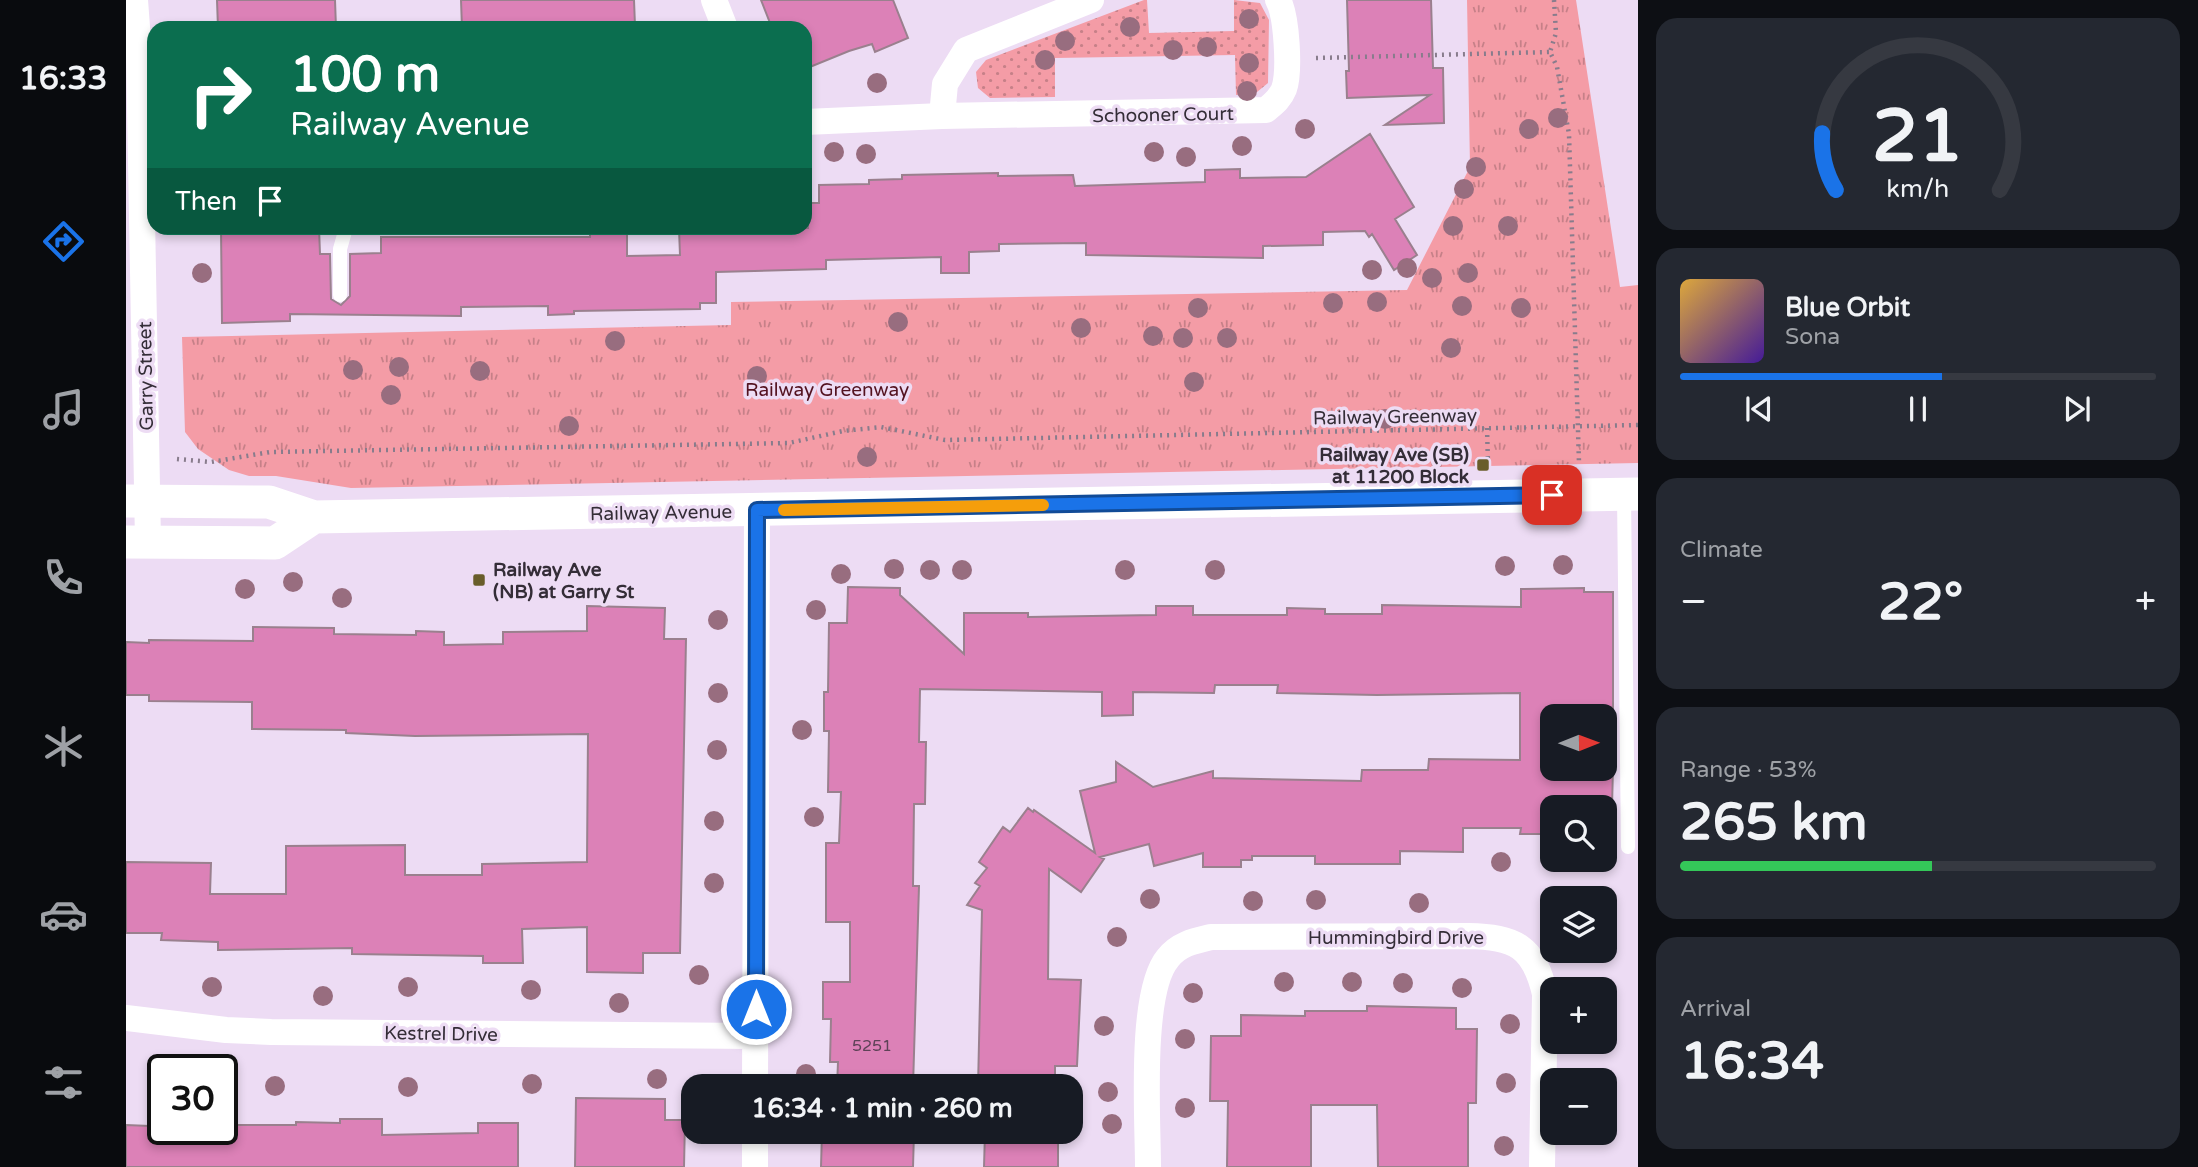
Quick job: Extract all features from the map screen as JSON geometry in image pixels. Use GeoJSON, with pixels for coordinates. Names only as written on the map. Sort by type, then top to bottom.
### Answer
{"type":"FeatureCollection","features":[{"type":"Feature","properties":{"kind":"street","name":"Garry Street"},"geometry":{"type":"LineString","coordinates":[[135,0],[147,181],[136,502],[137,542]]}},
{"type":"Feature","properties":{"kind":"street"},"geometry":{"type":"LineString","coordinates":[[714,0],[722,21]]}},
{"type":"Feature","properties":{"kind":"street"},"geometry":{"type":"LineString","coordinates":[[942,116],[945,83],[966,50],[1091,0]]}},
{"type":"Feature","properties":{"kind":"street","name":"Schooner Court"},"geometry":{"type":"LineString","coordinates":[[812,122],[942,116],[1266,110],[1280,97],[1286,83],[1285,15],[1279,0]]}},
{"type":"Feature","properties":{"kind":"street","name":"Railway Avenue"},"geometry":{"type":"LineString","coordinates":[[136,502],[270,502],[314,517],[1631,494]]}},
{"type":"Feature","properties":{"kind":"street"},"geometry":{"type":"LineString","coordinates":[[755,1074],[757,510]]}},
{"type":"Feature","properties":{"kind":"street"},"geometry":{"type":"LineString","coordinates":[[137,542],[275,543],[314,517]]}},
{"type":"Feature","properties":{"kind":"street","name":"Hummingbird Drive"},"geometry":{"type":"LineString","coordinates":[[1148,1167],[1152,994],[1166,959],[1180,946],[1211,937],[1489,937],[1520,945],[1540,972],[1545,994],[1542,1167]]}},
{"type":"Feature","properties":{"kind":"street","name":"Kestrel Drive"},"geometry":{"type":"LineString","coordinates":[[126,1018],[226,1030],[271,1032],[756,1036]]}},
{"type":"Feature","properties":{"kind":"street"},"geometry":{"type":"LineString","coordinates":[[755,1144],[755,1167]]}},
{"type":"Feature","properties":{"kind":"lane"},"geometry":{"type":"LineString","coordinates":[[340,295],[340,249],[344,235]]}},
{"type":"Feature","properties":{"kind":"lane"},"geometry":{"type":"LineString","coordinates":[[1628,846],[1631,494]]}},
{"type":"Feature","properties":{"kind":"path"},"geometry":{"type":"LineString","coordinates":[[1554,0],[1556,33],[1550,52],[1557,67],[1569,134],[1579,463]]}},
{"type":"Feature","properties":{"kind":"path"},"geometry":{"type":"LineString","coordinates":[[1285,58],[1550,52]]}},
{"type":"Feature","properties":{"kind":"path","name":"Railway Greenway"},"geometry":{"type":"LineString","coordinates":[[191,458],[211,462],[270,453],[789,443],[843,431],[881,428],[945,440],[1638,425]]}},
{"type":"Feature","properties":{"kind":"path"},"geometry":{"type":"LineString","coordinates":[[1487,428],[1488,464]]}},
{"type":"Feature","properties":{"kind":"green space"},"geometry":{"type":"Polygon","coordinates":[[[1147,0],[1149,33],[1234,31],[1234,0],[1260,3],[1269,20],[1268,83],[1257,92],[1236,95],[1235,55],[1055,58],[1055,97],[990,98],[978,88],[976,72],[986,60],[1147,0]]]}},
{"type":"Feature","properties":{"kind":"green space","name":"Railway Greenway"},"geometry":{"type":"Polygon","coordinates":[[[1467,0],[1576,0],[1620,287],[1638,285],[1638,463],[351,488],[276,476],[249,476],[229,470],[198,449],[185,432],[182,337],[731,325],[731,302],[1407,290],[1470,167],[1467,0]]]}},
{"type":"Feature","properties":{"kind":"building"},"geometry":{"type":"Polygon","coordinates":[[[217,0],[335,0],[336,21],[218,21],[217,0]]]}},
{"type":"Feature","properties":{"kind":"building"},"geometry":{"type":"Polygon","coordinates":[[[461,0],[634,0],[635,21],[462,21],[461,0]]]}},
{"type":"Feature","properties":{"kind":"building"},"geometry":{"type":"Polygon","coordinates":[[[761,0],[893,0],[908,38],[875,52],[872,44],[812,66],[812,21],[769,21],[761,0]]]}},
{"type":"Feature","properties":{"kind":"building"},"geometry":{"type":"Polygon","coordinates":[[[1347,0],[1431,0],[1433,68],[1443,68],[1444,123],[1385,125],[1430,95],[1347,98],[1347,0]]]}},
{"type":"Feature","properties":{"kind":"building"},"geometry":{"type":"Polygon","coordinates":[[[1370,134],[1414,207],[1395,219],[1417,255],[1394,270],[1372,234],[1369,237],[1365,231],[1323,232],[1323,245],[1263,246],[1263,258],[1086,255],[1086,243],[999,244],[999,251],[969,252],[969,273],[941,273],[941,257],[826,260],[826,269],[716,272],[716,303],[700,303],[700,309],[574,311],[574,314],[548,315],[548,306],[461,307],[461,316],[290,314],[290,321],[222,323],[221,235],[319,235],[320,254],[330,254],[331,299],[341,305],[350,296],[350,254],[381,253],[381,237],[627,235],[627,256],[680,255],[679,235],[812,235],[812,203],[819,203],[819,185],[869,184],[869,180],[902,179],[902,175],[998,173],[998,176],[1073,175],[1075,186],[1205,182],[1205,170],[1240,169],[1240,178],[1306,177],[1370,134]]]}},
{"type":"Feature","properties":{"kind":"building"},"geometry":{"type":"Polygon","coordinates":[[[848,587],[900,588],[900,595],[964,654],[964,613],[1028,613],[1028,617],[1156,615],[1156,606],[1193,606],[1193,615],[1287,615],[1287,608],[1325,609],[1325,614],[1382,614],[1382,605],[1521,607],[1521,589],[1584,588],[1584,592],[1613,592],[1613,704],[1540,704],[1540,781],[1613,781],[1612,795],[1540,795],[1540,834],[1520,834],[1521,828],[1463,828],[1463,852],[1400,851],[1400,864],[1315,864],[1315,856],[1252,856],[1252,860],[1241,860],[1241,867],[1203,867],[1203,853],[1154,866],[1149,844],[1100,857],[1104,859],[1081,892],[1049,869],[1048,979],[1081,980],[1077,1066],[1055,1066],[1055,1074],[978,1074],[982,910],[967,905],[980,886],[975,883],[987,868],[979,862],[1003,827],[1010,832],[1028,808],[1095,853],[1080,791],[1116,782],[1116,762],[1153,787],[1213,771],[1213,778],[1361,781],[1362,770],[1428,770],[1429,759],[1520,760],[1520,693],[1277,693],[1278,685],[1215,685],[1214,693],[1133,692],[1133,715],[1102,716],[1102,692],[920,689],[919,742],[926,742],[925,804],[914,804],[913,886],[919,886],[913,1074],[838,1074],[838,1062],[830,1062],[831,1019],[823,1019],[823,982],[850,982],[850,922],[826,922],[826,843],[839,843],[841,792],[828,792],[829,731],[824,731],[824,692],[828,692],[829,623],[847,623],[848,587]]]}},
{"type":"Feature","properties":{"kind":"building"},"geometry":{"type":"Polygon","coordinates":[[[587,606],[665,608],[664,639],[686,639],[680,953],[643,953],[643,973],[587,972],[587,927],[522,929],[523,963],[483,963],[483,956],[352,954],[352,948],[218,950],[218,942],[161,940],[162,933],[126,933],[126,862],[211,863],[210,894],[286,894],[286,846],[405,845],[405,875],[482,875],[482,864],[587,862],[588,734],[415,736],[346,733],[346,730],[252,729],[252,702],[149,701],[149,695],[126,695],[126,642],[253,641],[253,627],[334,628],[334,634],[416,635],[416,631],[444,632],[444,645],[503,644],[503,632],[587,631],[587,606]]]}},
{"type":"Feature","properties":{"kind":"building"},"geometry":{"type":"Polygon","coordinates":[[[1367,1006],[1456,1008],[1456,1029],[1477,1029],[1476,1103],[1468,1103],[1468,1167],[1378,1167],[1377,1105],[1311,1105],[1311,1167],[1227,1167],[1228,1101],[1210,1101],[1211,1036],[1241,1036],[1241,1015],[1305,1016],[1305,1011],[1367,1011],[1367,1006]]]}},
{"type":"Feature","properties":{"kind":"building"},"geometry":{"type":"Polygon","coordinates":[[[576,1098],[665,1099],[665,1120],[681,1120],[684,1167],[575,1167],[576,1098]]]}},
{"type":"Feature","properties":{"kind":"building"},"geometry":{"type":"Polygon","coordinates":[[[340,1119],[382,1119],[382,1135],[478,1133],[478,1123],[518,1123],[518,1167],[126,1167],[126,1125],[147,1126],[147,1145],[238,1145],[238,1125],[340,1123],[340,1119]]]}},
{"type":"Feature","properties":{"kind":"building"},"geometry":{"type":"Polygon","coordinates":[[[822,1144],[914,1144],[913,1167],[821,1167],[822,1144]]]}},
{"type":"Feature","properties":{"kind":"building"},"geometry":{"type":"Polygon","coordinates":[[[985,1144],[1058,1144],[1058,1167],[984,1167],[985,1144]]]}},
{"type":"Feature","properties":{"kind":"slow traffic"},"geometry":{"type":"LineString","coordinates":[[784,510],[1043,505]]}},
{"type":"Feature","properties":{"kind":"place","name":"Railway Ave (SB) at 11200 Block"},"geometry":{"type":"Point","coordinates":[1483,465]}},
{"type":"Feature","properties":{"kind":"place","name":"Railway Ave (NB) at Garry St"},"geometry":{"type":"Point","coordinates":[479,580]}},
{"type":"Feature","properties":{"kind":"route"},"geometry":{"type":"LineString","coordinates":[[756,1009],[757,510],[1552,495]]}}]}
